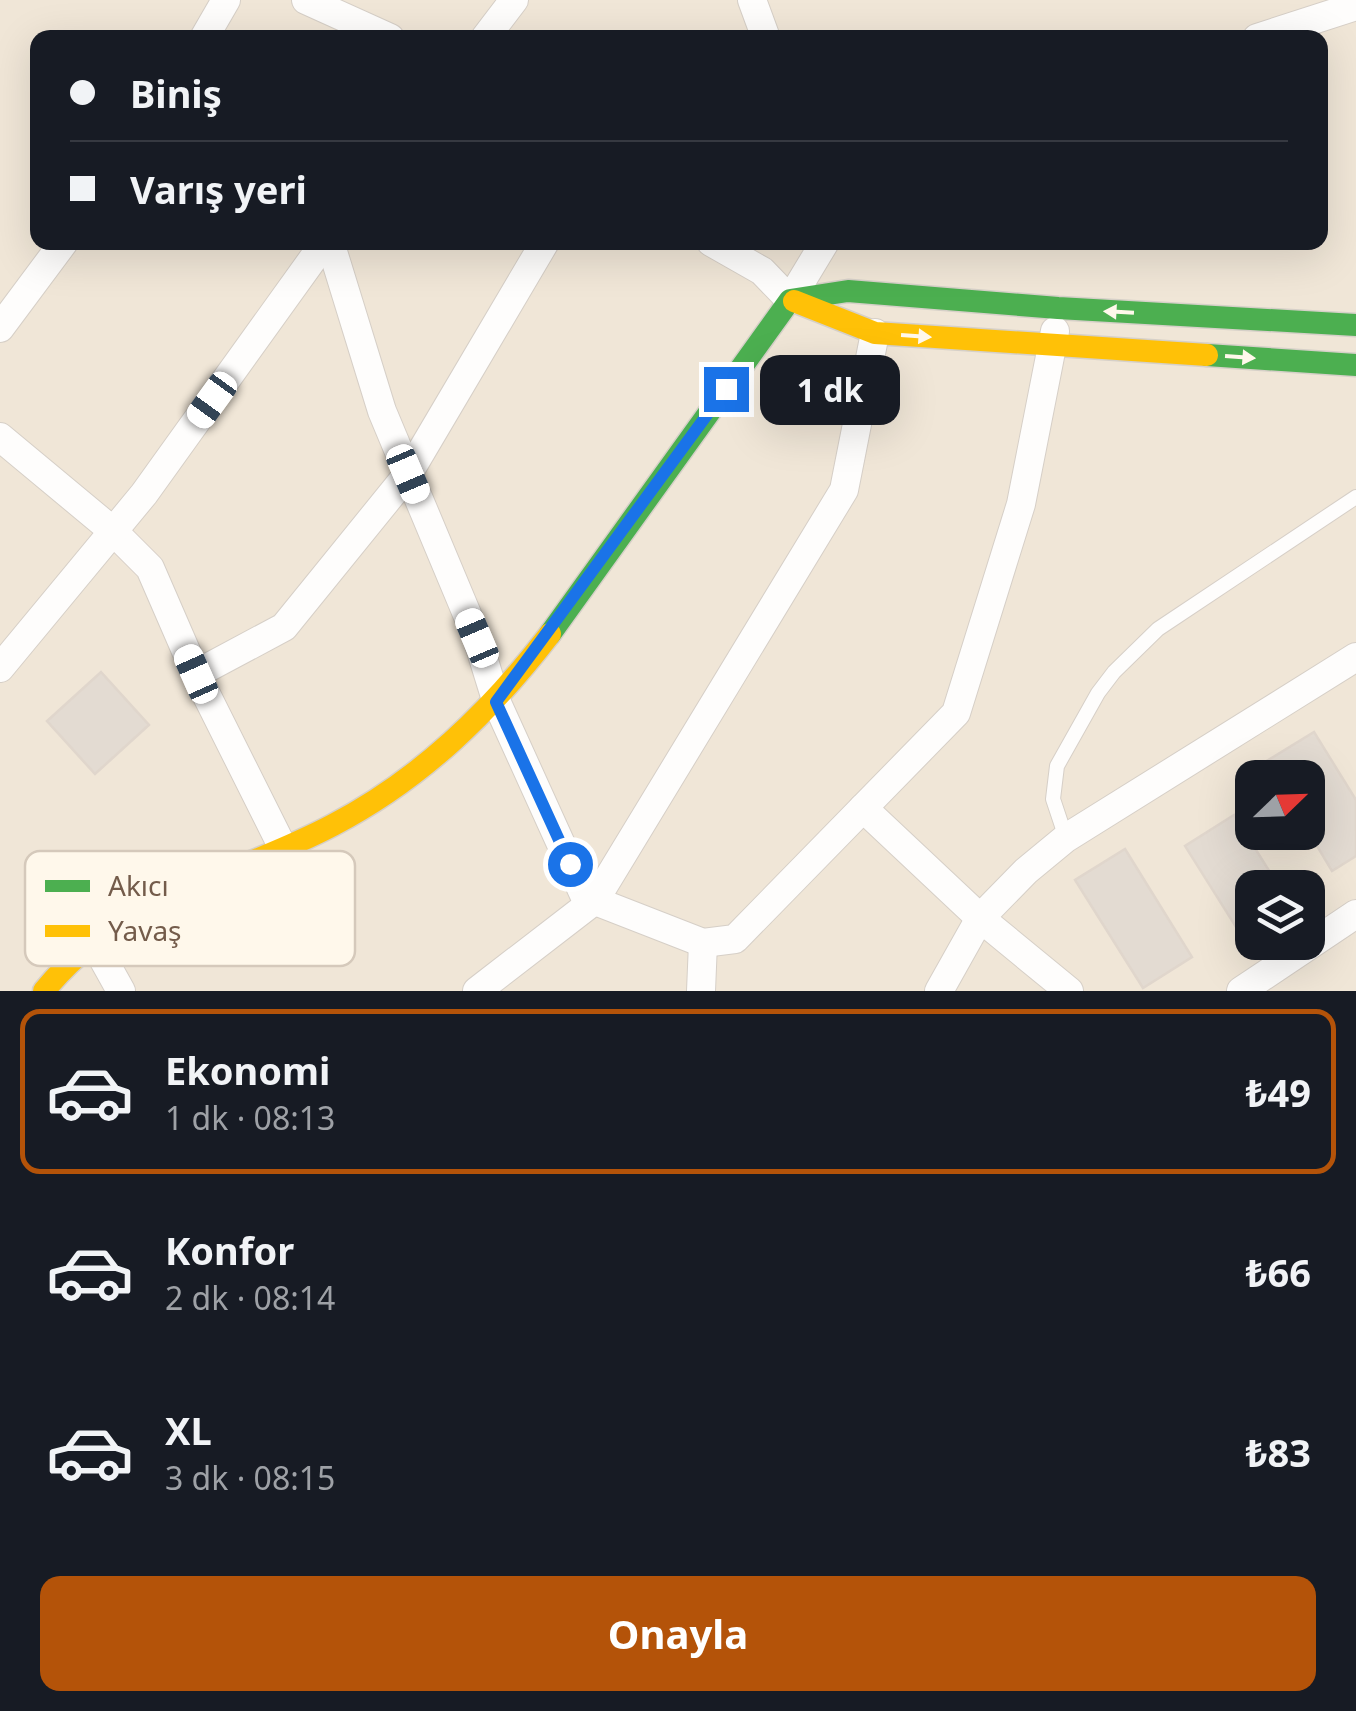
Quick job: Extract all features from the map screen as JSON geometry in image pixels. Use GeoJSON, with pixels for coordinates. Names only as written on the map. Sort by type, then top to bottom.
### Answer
{"type":"FeatureCollection","features":[{"type":"Feature","properties":{"kind":"street"},"geometry":{"type":"LineString","coordinates":[[209,30],[226,0]]}},
{"type":"Feature","properties":{"kind":"street"},"geometry":{"type":"LineString","coordinates":[[306,0],[372,30]]}},
{"type":"Feature","properties":{"kind":"street"},"geometry":{"type":"LineString","coordinates":[[491,30],[514,0]]}},
{"type":"Feature","properties":{"kind":"street"},"geometry":{"type":"LineString","coordinates":[[752,0],[763,30]]}},
{"type":"Feature","properties":{"kind":"street"},"geometry":{"type":"LineString","coordinates":[[1282,30],[1356,6]]}},
{"type":"Feature","properties":{"kind":"street"},"geometry":{"type":"LineString","coordinates":[[0,328],[58,250]]}},
{"type":"Feature","properties":{"kind":"street"},"geometry":{"type":"LineString","coordinates":[[0,668],[155,478],[321,250]]}},
{"type":"Feature","properties":{"kind":"street"},"geometry":{"type":"LineString","coordinates":[[330,250],[382,411],[477,638],[496,702],[585,896],[703,943],[735,939],[956,712],[1021,504],[1058,308]]}},
{"type":"Feature","properties":{"kind":"street"},"geometry":{"type":"LineString","coordinates":[[196,674],[284,627],[408,474],[540,250]]}},
{"type":"Feature","properties":{"kind":"street"},"geometry":{"type":"LineString","coordinates":[[725,250],[762,271],[790,300],[875,333],[1356,365]]}},
{"type":"Feature","properties":{"kind":"street"},"geometry":{"type":"LineString","coordinates":[[0,436],[113,531],[150,568],[196,674],[284,850],[335,825],[412,776],[496,702],[790,300],[820,250]]}},
{"type":"Feature","properties":{"kind":"street"},"geometry":{"type":"LineString","coordinates":[[790,300],[848,291],[1356,325]]}},
{"type":"Feature","properties":{"kind":"street"},"geometry":{"type":"LineString","coordinates":[[477,991],[504,981],[595,900],[844,490],[875,333]]}},
{"type":"Feature","properties":{"kind":"street"},"geometry":{"type":"LineString","coordinates":[[939,991],[980,918],[1026,871],[1066,838],[1356,656]]}},
{"type":"Feature","properties":{"kind":"street"},"geometry":{"type":"LineString","coordinates":[[862,808],[980,918],[1069,991]]}},
{"type":"Feature","properties":{"kind":"street"},"geometry":{"type":"LineString","coordinates":[[1257,986],[1356,914]]}},
{"type":"Feature","properties":{"kind":"street"},"geometry":{"type":"LineString","coordinates":[[702,991],[703,943]]}},
{"type":"Feature","properties":{"kind":"street"},"geometry":{"type":"LineString","coordinates":[[44,991],[68,966]]}},
{"type":"Feature","properties":{"kind":"street"},"geometry":{"type":"LineString","coordinates":[[107,966],[121,991]]}},
{"type":"Feature","properties":{"kind":"lane"},"geometry":{"type":"LineString","coordinates":[[1066,838],[1053,799],[1057,766],[1114,672],[1158,628],[1356,497]]}},
{"type":"Feature","properties":{"kind":"shaded area"},"geometry":{"type":"Polygon","coordinates":[[[0,0],[1356,0],[1356,991],[0,991],[0,0]]]}},
{"type":"Feature","properties":{"kind":"building"},"geometry":{"type":"Polygon","coordinates":[[[101,672],[149,725],[95,774],[47,721],[101,672]]]}},
{"type":"Feature","properties":{"kind":"building"},"geometry":{"type":"Polygon","coordinates":[[[1314,732],[1356,800],[1356,856],[1332,871],[1319,850],[1325,850],[1325,760],[1268,760],[1314,732]]]}},
{"type":"Feature","properties":{"kind":"building"},"geometry":{"type":"Polygon","coordinates":[[[1234,815],[1235,850],[1256,850],[1269,870],[1235,870],[1235,925],[1185,846],[1234,815]]]}},
{"type":"Feature","properties":{"kind":"building"},"geometry":{"type":"Polygon","coordinates":[[[1125,849],[1192,957],[1143,988],[1075,880],[1125,849]]]}},
{"type":"Feature","properties":{"kind":"traffic: fast"},"geometry":{"type":"LineString","coordinates":[[550,634],[790,300],[848,291],[1356,325]]}},
{"type":"Feature","properties":{"kind":"traffic: fast"},"geometry":{"type":"LineString","coordinates":[[1207,355],[1356,365]]}},
{"type":"Feature","properties":{"kind":"traffic: slow"},"geometry":{"type":"LineString","coordinates":[[794,301],[875,333],[1207,355]]}},
{"type":"Feature","properties":{"kind":"traffic: slow"},"geometry":{"type":"LineString","coordinates":[[276,851],[365,807],[425,765],[478,717],[550,634]]}},
{"type":"Feature","properties":{"kind":"traffic: slow"},"geometry":{"type":"LineString","coordinates":[[44,991],[67,966]]}},
{"type":"Feature","properties":{"kind":"route"},"geometry":{"type":"LineString","coordinates":[[570,864],[496,702],[555,627],[726,389]]}}]}
